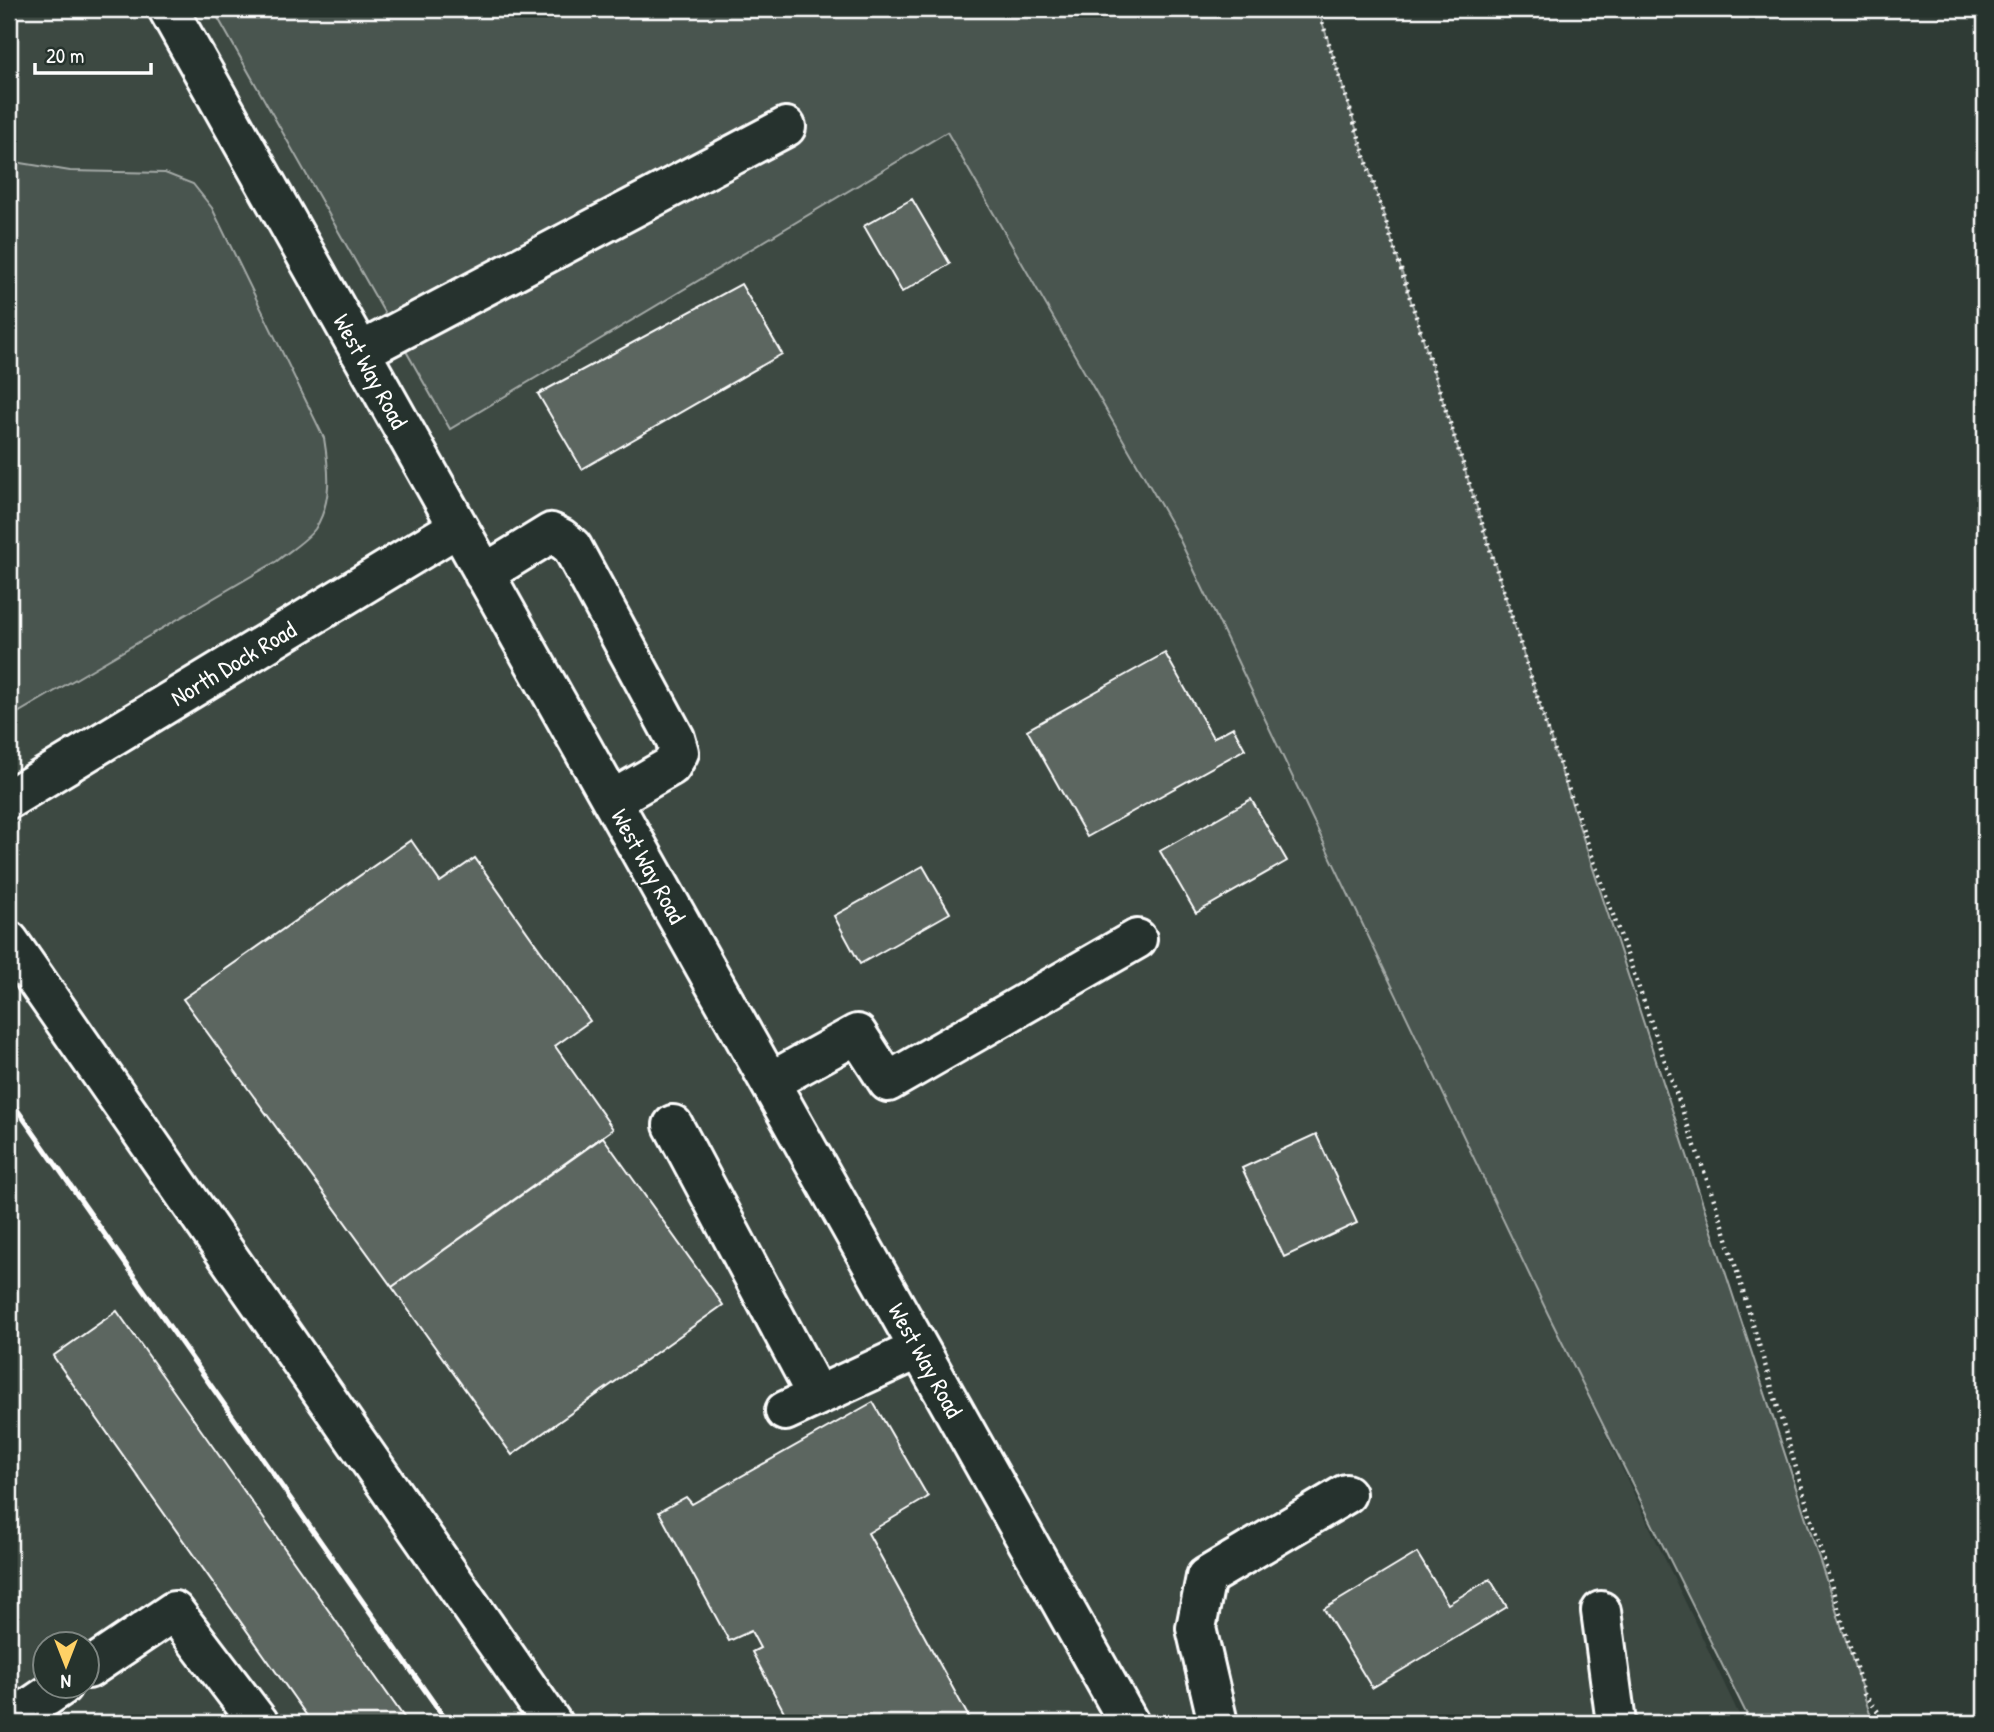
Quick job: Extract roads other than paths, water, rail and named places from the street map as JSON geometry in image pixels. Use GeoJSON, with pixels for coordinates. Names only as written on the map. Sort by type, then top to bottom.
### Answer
{"type":"FeatureCollection","features":[{"type":"Feature","properties":{"kind":"lane","name":"West Way Road"},"geometry":{"type":"LineString","coordinates":[[167,9],[1129,1723]]}},
{"type":"Feature","properties":{"kind":"lane"},"geometry":{"type":"LineString","coordinates":[[360,352],[786,127]]}},
{"type":"Feature","properties":{"kind":"lane","name":"North Dock Road"},"geometry":{"type":"LineString","coordinates":[[9,799],[458,527]]}},
{"type":"Feature","properties":{"kind":"lane"},"geometry":{"type":"LineString","coordinates":[[484,574],[551,533],[572,547],[675,738],[679,752],[671,766],[612,800]]}},
{"type":"Feature","properties":{"kind":"lane"},"geometry":{"type":"LineString","coordinates":[[770,1082],[857,1034],[888,1082],[1137,939]]}},
{"type":"Feature","properties":{"kind":"lane"},"geometry":{"type":"LineString","coordinates":[[9,941],[552,1723]]}},
{"type":"Feature","properties":{"kind":"lane"},"geometry":{"type":"LineString","coordinates":[[673,1125],[801,1404],[919,1349]]}},
{"type":"Feature","properties":{"kind":"lane"},"geometry":{"type":"LineString","coordinates":[[1218,1723],[1196,1628],[1206,1577],[1346,1494]]}},
{"type":"Feature","properties":{"kind":"lane"},"geometry":{"type":"LineString","coordinates":[[102,1660],[174,1611],[259,1723]]}},
{"type":"Feature","properties":{"kind":"lane"},"geometry":{"type":"LineString","coordinates":[[1601,1611],[1616,1723]]}},
{"type":"Feature","properties":{"kind":"lane"},"geometry":{"type":"LineString","coordinates":[[9,1722],[41,1700]]}},
{"type":"Feature","properties":{"kind":"railway"},"geometry":{"type":"LineString","coordinates":[[9,1098],[448,1723]]}}]}
